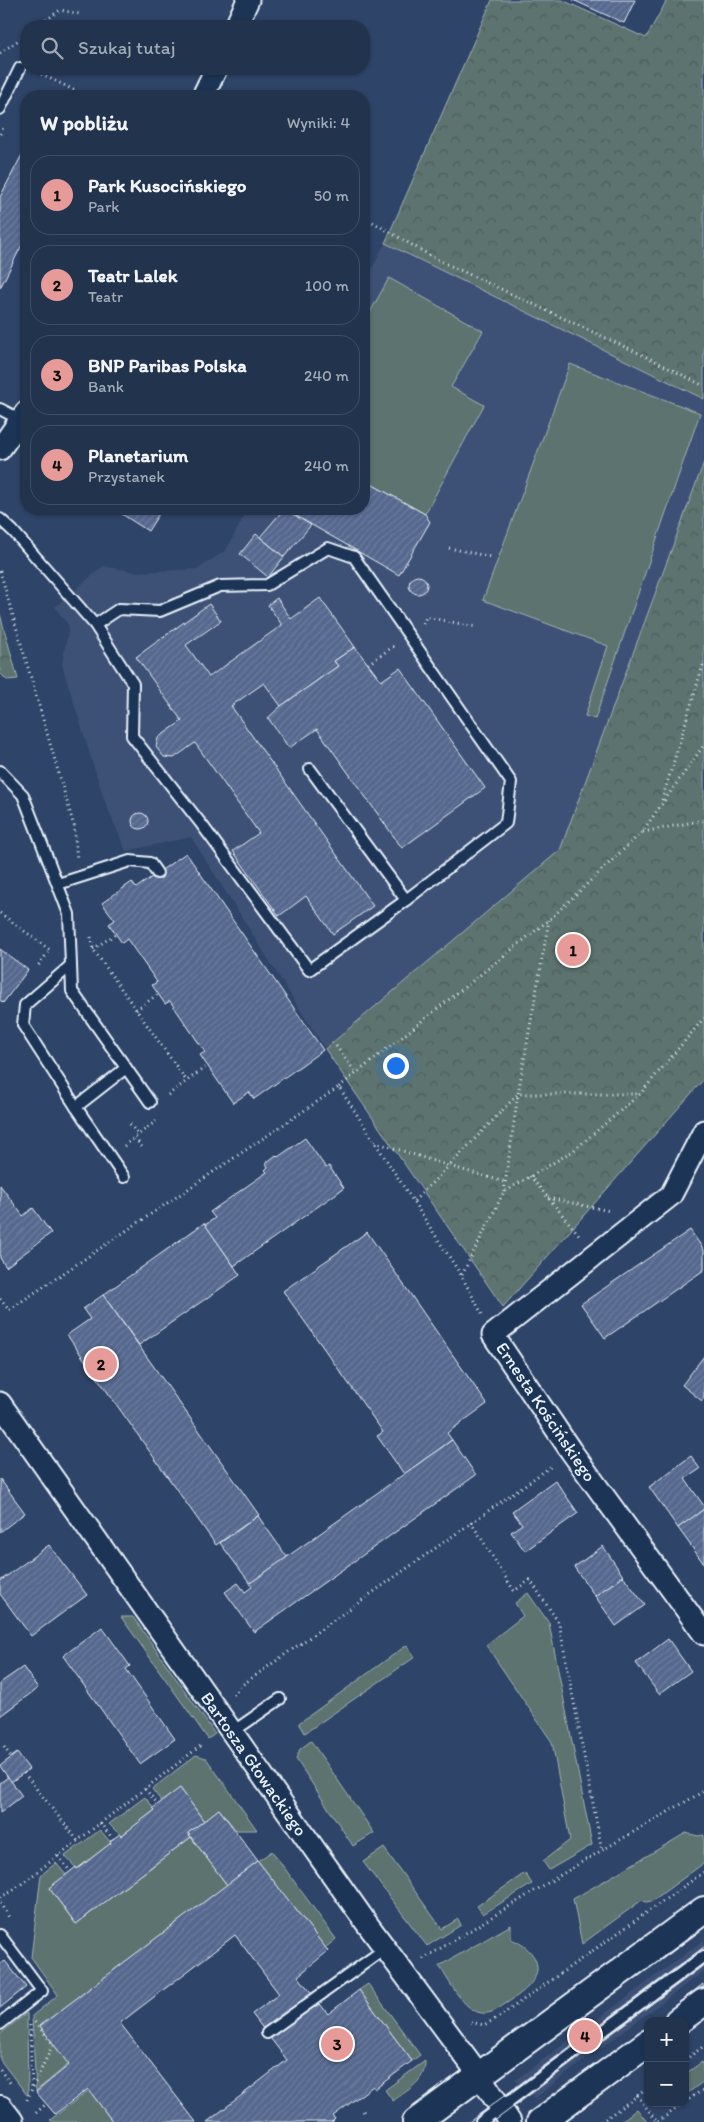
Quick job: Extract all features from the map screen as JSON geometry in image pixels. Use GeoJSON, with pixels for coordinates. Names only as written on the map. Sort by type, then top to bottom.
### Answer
{"type":"FeatureCollection","features":[{"type":"Feature","properties":{"kind":"street"},"geometry":{"type":"LineString","coordinates":[[239,20],[248,0]]}},
{"type":"Feature","properties":{"kind":"street"},"geometry":{"type":"LineString","coordinates":[[207,90],[213,75]]}},
{"type":"Feature","properties":{"kind":"street"},"geometry":{"type":"LineString","coordinates":[[0,449],[20,420]]}},
{"type":"Feature","properties":{"kind":"street","name":"Ernesta Kościńskiego"},"geometry":{"type":"LineString","coordinates":[[704,1131],[671,1195],[493,1335],[571,1451],[704,1634]]}},
{"type":"Feature","properties":{"kind":"street","name":"Bartosza Głowackiego"},"geometry":{"type":"LineString","coordinates":[[0,1404],[231,1733],[480,2076],[505,2115]]}},
{"type":"Feature","properties":{"kind":"street"},"geometry":{"type":"LineString","coordinates":[[416,2122],[704,1910]]}},
{"type":"Feature","properties":{"kind":"street"},"geometry":{"type":"LineString","coordinates":[[683,2017],[704,2002]]}},
{"type":"Feature","properties":{"kind":"street"},"geometry":{"type":"LineString","coordinates":[[540,2122],[644,2046]]}},
{"type":"Feature","properties":{"kind":"street"},"geometry":{"type":"LineString","coordinates":[[0,2109],[18,2113]]}},
{"type":"Feature","properties":{"kind":"lane"},"geometry":{"type":"LineString","coordinates":[[0,109],[20,68]]}},
{"type":"Feature","properties":{"kind":"lane"},"geometry":{"type":"LineString","coordinates":[[0,409],[20,415]]}},
{"type":"Feature","properties":{"kind":"lane"},"geometry":{"type":"LineString","coordinates":[[0,519],[13,531],[95,625],[133,684],[132,736],[202,824],[309,970],[406,900],[506,823],[511,782],[354,558],[328,548],[267,585],[220,586],[160,611],[118,609],[95,625]]}},
{"type":"Feature","properties":{"kind":"lane"},"geometry":{"type":"LineString","coordinates":[[310,769],[406,900]]}},
{"type":"Feature","properties":{"kind":"lane"},"geometry":{"type":"LineString","coordinates":[[0,771],[24,795],[69,914],[72,991],[150,1102]]}},
{"type":"Feature","properties":{"kind":"lane"},"geometry":{"type":"LineString","coordinates":[[58,884],[130,861],[150,863],[157,873]]}},
{"type":"Feature","properties":{"kind":"lane"},"geometry":{"type":"LineString","coordinates":[[70,966],[26,1005],[22,1025],[124,1176]]}},
{"type":"Feature","properties":{"kind":"lane"},"geometry":{"type":"LineString","coordinates":[[76,1107],[126,1068]]}},
{"type":"Feature","properties":{"kind":"lane"},"geometry":{"type":"LineString","coordinates":[[231,1733],[280,1698]]}},
{"type":"Feature","properties":{"kind":"lane"},"geometry":{"type":"LineString","coordinates":[[0,1935],[42,1991],[0,2024]]}},
{"type":"Feature","properties":{"kind":"lane"},"geometry":{"type":"LineString","coordinates":[[267,2034],[386,1948]]}},
{"type":"Feature","properties":{"kind":"lane"},"geometry":{"type":"LineString","coordinates":[[481,2122],[505,2115],[704,1956]]}},
{"type":"Feature","properties":{"kind":"path"},"geometry":{"type":"LineString","coordinates":[[46,20],[60,10],[80,14]]}},
{"type":"Feature","properties":{"kind":"path"},"geometry":{"type":"LineString","coordinates":[[0,53],[20,38]]}},
{"type":"Feature","properties":{"kind":"path"},"geometry":{"type":"LineString","coordinates":[[44,75],[74,90]]}},
{"type":"Feature","properties":{"kind":"path"},"geometry":{"type":"LineString","coordinates":[[0,134],[4,126]]}},
{"type":"Feature","properties":{"kind":"path"},"geometry":{"type":"LineString","coordinates":[[370,220],[436,258],[704,386]]}},
{"type":"Feature","properties":{"kind":"path"},"geometry":{"type":"LineString","coordinates":[[449,548],[490,557]]}},
{"type":"Feature","properties":{"kind":"path"},"geometry":{"type":"LineString","coordinates":[[0,571],[74,826],[77,863]]}},
{"type":"Feature","properties":{"kind":"path"},"geometry":{"type":"LineString","coordinates":[[426,617],[477,627]]}},
{"type":"Feature","properties":{"kind":"path"},"geometry":{"type":"LineString","coordinates":[[368,664],[397,644]]}},
{"type":"Feature","properties":{"kind":"path"},"geometry":{"type":"LineString","coordinates":[[661,804],[704,662]]}},
{"type":"Feature","properties":{"kind":"path"},"geometry":{"type":"LineString","coordinates":[[0,1299],[9,1310],[339,1087],[549,920],[642,832],[694,762],[704,745]]}},
{"type":"Feature","properties":{"kind":"path"},"geometry":{"type":"LineString","coordinates":[[642,832],[704,820]]}},
{"type":"Feature","properties":{"kind":"path"},"geometry":{"type":"LineString","coordinates":[[0,913],[50,950],[34,973]]}},
{"type":"Feature","properties":{"kind":"path"},"geometry":{"type":"LineString","coordinates":[[461,1275],[504,1192],[518,1094],[549,920]]}},
{"type":"Feature","properties":{"kind":"path"},"geometry":{"type":"LineString","coordinates":[[89,929],[93,949],[186,1080]]}},
{"type":"Feature","properties":{"kind":"path"},"geometry":{"type":"LineString","coordinates":[[93,949],[116,934]]}},
{"type":"Feature","properties":{"kind":"path"},"geometry":{"type":"LineString","coordinates":[[136,1010],[158,994]]}},
{"type":"Feature","properties":{"kind":"path"},"geometry":{"type":"LineString","coordinates":[[504,1192],[573,1152],[640,1094],[704,1018]]}},
{"type":"Feature","properties":{"kind":"path"},"geometry":{"type":"LineString","coordinates":[[336,1046],[356,1073]]}},
{"type":"Feature","properties":{"kind":"path"},"geometry":{"type":"LineString","coordinates":[[339,1087],[461,1275],[493,1335]]}},
{"type":"Feature","properties":{"kind":"path"},"geometry":{"type":"LineString","coordinates":[[414,1201],[518,1094],[640,1094]]}},
{"type":"Feature","properties":{"kind":"path"},"geometry":{"type":"LineString","coordinates":[[130,1124],[144,1150]]}},
{"type":"Feature","properties":{"kind":"path"},"geometry":{"type":"LineString","coordinates":[[375,1142],[505,1182]]}},
{"type":"Feature","properties":{"kind":"path"},"geometry":{"type":"LineString","coordinates":[[530,1176],[596,1255]]}},
{"type":"Feature","properties":{"kind":"path"},"geometry":{"type":"LineString","coordinates":[[548,1198],[643,1218]]}},
{"type":"Feature","properties":{"kind":"path"},"geometry":{"type":"LineString","coordinates":[[233,1696],[242,1685],[571,1451]]}},
{"type":"Feature","properties":{"kind":"path"},"geometry":{"type":"LineString","coordinates":[[471,1522],[514,1591],[530,1580],[559,1623],[602,1851]]}},
{"type":"Feature","properties":{"kind":"path"},"geometry":{"type":"LineString","coordinates":[[0,1897],[12,1892],[203,1744]]}},
{"type":"Feature","properties":{"kind":"path"},"geometry":{"type":"LineString","coordinates":[[4,1748],[11,1758]]}},
{"type":"Feature","properties":{"kind":"path"},"geometry":{"type":"LineString","coordinates":[[24,1773],[78,1841]]}},
{"type":"Feature","properties":{"kind":"path"},"geometry":{"type":"LineString","coordinates":[[145,1789],[158,1804]]}},
{"type":"Feature","properties":{"kind":"path"},"geometry":{"type":"LineString","coordinates":[[423,1959],[704,1791]]}},
{"type":"Feature","properties":{"kind":"path"},"geometry":{"type":"LineString","coordinates":[[100,1823],[113,1839]]}},
{"type":"Feature","properties":{"kind":"path"},"geometry":{"type":"LineString","coordinates":[[58,1856],[70,1871]]}},
{"type":"Feature","properties":{"kind":"path"},"geometry":{"type":"LineString","coordinates":[[463,2024],[469,2020],[478,2025],[484,2025],[499,2017],[704,1872]]}},
{"type":"Feature","properties":{"kind":"path"},"geometry":{"type":"LineString","coordinates":[[18,2113],[32,2089],[52,2044],[29,2014],[32,2089]]}},
{"type":"Feature","properties":{"kind":"path"},"geometry":{"type":"LineString","coordinates":[[499,2017],[505,2025]]}},
{"type":"Feature","properties":{"kind":"path"},"geometry":{"type":"LineString","coordinates":[[689,2057],[703,2048]]}},
{"type":"Feature","properties":{"kind":"path"},"geometry":{"type":"LineString","coordinates":[[689,2100],[704,2089]]}},
{"type":"Feature","properties":{"kind":"path"},"geometry":{"type":"LineString","coordinates":[[601,2122],[644,2091]]}},
{"type":"Feature","properties":{"kind":"path"},"geometry":{"type":"LineString","coordinates":[[638,2095],[657,2122],[679,2107]]}},
{"type":"Feature","properties":{"kind":"path"},"geometry":{"type":"LineString","coordinates":[[38,2111],[46,2104]]}},
{"type":"Feature","properties":{"kind":"path"},"geometry":{"type":"LineString","coordinates":[[363,2111],[366,2115]]}},
{"type":"Feature","properties":{"kind":"shaded area"},"geometry":{"type":"Polygon","coordinates":[[[385,243],[704,399],[704,462],[560,850],[325,1049],[191,837],[126,851],[105,802],[62,665],[69,626],[55,607],[103,566],[137,572],[198,569],[226,550],[245,515],[370,515],[370,272],[385,243]]]}},
{"type":"Feature","properties":{"kind":"shaded area"},"geometry":{"type":"Polygon","coordinates":[[[704,1940],[704,1971],[557,2081],[537,2097],[537,2100],[514,2078],[517,2079],[704,1940]]]}},
{"type":"Feature","properties":{"kind":"green space"},"geometry":{"type":"Polygon","coordinates":[[[492,0],[562,0],[646,38],[667,0],[704,0],[704,399],[385,243],[492,0]]]}},
{"type":"Feature","properties":{"kind":"green space"},"geometry":{"type":"Polygon","coordinates":[[[389,278],[483,331],[451,387],[484,405],[425,514],[370,483],[370,312],[389,278]]]}},
{"type":"Feature","properties":{"kind":"green space"},"geometry":{"type":"Polygon","coordinates":[[[570,364],[700,413],[595,719],[585,716],[608,646],[483,600],[570,364]]]}},
{"type":"Feature","properties":{"kind":"green space"},"geometry":{"type":"Polygon","coordinates":[[[704,462],[704,1079],[503,1307],[325,1049],[560,850],[704,462]]]}},
{"type":"Feature","properties":{"kind":"green space"},"geometry":{"type":"Polygon","coordinates":[[[0,614],[18,679],[7,680],[0,673],[0,614]]]}},
{"type":"Feature","properties":{"kind":"green space"},"geometry":{"type":"Polygon","coordinates":[[[528,1593],[549,1623],[592,1845],[549,1870],[543,1861],[570,1840],[552,1742],[486,1645],[523,1616],[515,1603],[528,1593]]]}},
{"type":"Feature","properties":{"kind":"green space"},"geometry":{"type":"Polygon","coordinates":[[[121,1617],[133,1617],[215,1734],[208,1739],[121,1617]]]}},
{"type":"Feature","properties":{"kind":"green space"},"geometry":{"type":"Polygon","coordinates":[[[407,1645],[415,1657],[305,1733],[299,1723],[407,1645]]]}},
{"type":"Feature","properties":{"kind":"green space"},"geometry":{"type":"Polygon","coordinates":[[[311,1741],[374,1833],[353,1846],[296,1759],[300,1749],[311,1741]]]}},
{"type":"Feature","properties":{"kind":"green space"},"geometry":{"type":"Polygon","coordinates":[[[196,1755],[206,1758],[257,1830],[236,1830],[219,1809],[204,1821],[180,1788],[162,1802],[152,1789],[196,1755]]]}},
{"type":"Feature","properties":{"kind":"green space"},"geometry":{"type":"Polygon","coordinates":[[[145,1797],[155,1810],[121,1836],[109,1824],[145,1797]]]}},
{"type":"Feature","properties":{"kind":"green space"},"geometry":{"type":"Polygon","coordinates":[[[100,1830],[111,1843],[77,1869],[65,1856],[100,1830]]]}},
{"type":"Feature","properties":{"kind":"green space"},"geometry":{"type":"Polygon","coordinates":[[[686,1833],[698,1836],[704,1835],[704,1863],[652,1901],[646,1902],[642,1900],[582,1944],[573,1899],[686,1833]]]}},
{"type":"Feature","properties":{"kind":"green space"},"geometry":{"type":"Polygon","coordinates":[[[191,1837],[227,1885],[40,2026],[69,2064],[36,2091],[32,2016],[58,1995],[31,1957],[41,1875],[56,1863],[66,1875],[49,1888],[76,1924],[191,1837]]]}},
{"type":"Feature","properties":{"kind":"green space"},"geometry":{"type":"Polygon","coordinates":[[[384,1848],[442,1929],[458,1919],[461,1925],[427,1946],[363,1862],[384,1848]]]}},
{"type":"Feature","properties":{"kind":"green space"},"geometry":{"type":"Polygon","coordinates":[[[272,1851],[336,1939],[325,1948],[258,1861],[272,1851]]]}},
{"type":"Feature","properties":{"kind":"green space"},"geometry":{"type":"Polygon","coordinates":[[[525,1873],[532,1884],[483,1914],[477,1906],[525,1873]]]}},
{"type":"Feature","properties":{"kind":"green space"},"geometry":{"type":"Polygon","coordinates":[[[511,1925],[511,1939],[531,1952],[535,1959],[536,1975],[526,1989],[496,2010],[486,2013],[478,2012],[462,2000],[439,1966],[511,1925]]]}},
{"type":"Feature","properties":{"kind":"green space"},"geometry":{"type":"Polygon","coordinates":[[[368,1984],[420,2055],[412,2061],[359,1990],[368,1984]]]}},
{"type":"Feature","properties":{"kind":"green space"},"geometry":{"type":"Polygon","coordinates":[[[27,2013],[28,2095],[0,2060],[0,2034],[27,2013]]]}},
{"type":"Feature","properties":{"kind":"green space"},"geometry":{"type":"Polygon","coordinates":[[[425,2061],[422,2075],[415,2085],[393,2101],[385,2090],[425,2061]]]}},
{"type":"Feature","properties":{"kind":"green space"},"geometry":{"type":"Polygon","coordinates":[[[702,2062],[704,2081],[689,2092],[689,2071],[702,2062]]]}},
{"type":"Feature","properties":{"kind":"green space"},"geometry":{"type":"Polygon","coordinates":[[[89,2090],[113,2122],[53,2122],[50,2120],[89,2090]]]}},
{"type":"Feature","properties":{"kind":"green space"},"geometry":{"type":"Polygon","coordinates":[[[637,2109],[647,2122],[620,2122],[637,2109]]]}},
{"type":"Feature","properties":{"kind":"building"},"geometry":{"type":"Polygon","coordinates":[[[573,0],[635,0],[624,23],[573,0]]]}},
{"type":"Feature","properties":{"kind":"building"},"geometry":{"type":"Polygon","coordinates":[[[20,159],[20,249],[0,288],[0,197],[20,159]]]}},
{"type":"Feature","properties":{"kind":"building"},"geometry":{"type":"Polygon","coordinates":[[[370,483],[425,514],[430,522],[399,575],[294,515],[370,515],[370,483]]]}},
{"type":"Feature","properties":{"kind":"building"},"geometry":{"type":"Polygon","coordinates":[[[123,515],[158,515],[148,531],[123,515]]]}},
{"type":"Feature","properties":{"kind":"building"},"geometry":{"type":"Polygon","coordinates":[[[279,515],[294,515],[311,525],[284,557],[260,537],[279,515]]]}},
{"type":"Feature","properties":{"kind":"building"},"geometry":{"type":"Polygon","coordinates":[[[256,534],[284,557],[268,577],[240,554],[256,534]]]}},
{"type":"Feature","properties":{"kind":"building"},"geometry":{"type":"Polygon","coordinates":[[[418,576],[424,579],[427,585],[424,591],[418,594],[412,591],[409,585],[412,579],[418,576]]]}},
{"type":"Feature","properties":{"kind":"building"},"geometry":{"type":"Polygon","coordinates":[[[277,598],[291,619],[320,598],[355,647],[334,661],[338,666],[281,706],[264,683],[231,706],[373,906],[333,934],[306,896],[279,916],[233,851],[259,833],[195,743],[174,758],[164,757],[156,747],[158,738],[182,721],[136,657],[209,604],[221,621],[186,645],[209,677],[282,625],[268,605],[277,598]]]}},
{"type":"Feature","properties":{"kind":"building"},"geometry":{"type":"Polygon","coordinates":[[[355,647],[381,681],[400,668],[485,788],[402,848],[317,729],[289,748],[268,718],[281,706],[338,666],[334,661],[355,647]]]}},
{"type":"Feature","properties":{"kind":"building"},"geometry":{"type":"Polygon","coordinates":[[[140,813],[148,821],[140,829],[132,821],[140,813]]]}},
{"type":"Feature","properties":{"kind":"building"},"geometry":{"type":"Polygon","coordinates":[[[186,853],[323,1050],[254,1099],[249,1092],[233,1103],[200,1055],[205,1052],[170,1001],[165,1004],[152,985],[157,982],[127,939],[122,943],[109,924],[115,920],[102,903],[132,882],[136,888],[186,853]]]}},
{"type":"Feature","properties":{"kind":"building"},"geometry":{"type":"Polygon","coordinates":[[[0,949],[28,970],[3,1003],[0,1000],[0,949]]]}},
{"type":"Feature","properties":{"kind":"building"},"geometry":{"type":"Polygon","coordinates":[[[305,1138],[326,1168],[329,1166],[344,1188],[234,1266],[205,1225],[215,1218],[210,1212],[267,1172],[265,1170],[268,1167],[266,1163],[276,1155],[278,1157],[305,1138]]]}},
{"type":"Feature","properties":{"kind":"building"},"geometry":{"type":"Polygon","coordinates":[[[0,1185],[23,1216],[33,1208],[51,1233],[6,1267],[0,1258],[0,1185]]]}},
{"type":"Feature","properties":{"kind":"building"},"geometry":{"type":"Polygon","coordinates":[[[204,1223],[240,1275],[139,1345],[103,1295],[204,1223]]]}},
{"type":"Feature","properties":{"kind":"building"},"geometry":{"type":"Polygon","coordinates":[[[690,1230],[704,1250],[704,1270],[605,1338],[581,1304],[690,1230]]]}},
{"type":"Feature","properties":{"kind":"building"},"geometry":{"type":"Polygon","coordinates":[[[367,1232],[487,1404],[447,1433],[452,1440],[404,1474],[377,1436],[383,1432],[283,1291],[367,1232]]]}},
{"type":"Feature","properties":{"kind":"building"},"geometry":{"type":"Polygon","coordinates":[[[103,1295],[259,1515],[216,1545],[67,1335],[90,1319],[83,1309],[103,1295]]]}},
{"type":"Feature","properties":{"kind":"building"},"geometry":{"type":"Polygon","coordinates":[[[704,1356],[704,1398],[702,1401],[682,1385],[704,1356]]]}},
{"type":"Feature","properties":{"kind":"building"},"geometry":{"type":"Polygon","coordinates":[[[452,1440],[476,1475],[254,1632],[225,1592],[238,1583],[245,1592],[252,1587],[250,1583],[452,1440]]]}},
{"type":"Feature","properties":{"kind":"building"},"geometry":{"type":"Polygon","coordinates":[[[691,1456],[700,1469],[685,1479],[704,1506],[704,1509],[678,1528],[649,1487],[691,1456]]]}},
{"type":"Feature","properties":{"kind":"building"},"geometry":{"type":"Polygon","coordinates":[[[0,1479],[25,1513],[0,1532],[0,1479]]]}},
{"type":"Feature","properties":{"kind":"building"},"geometry":{"type":"Polygon","coordinates":[[[555,1480],[578,1513],[525,1551],[511,1532],[522,1524],[512,1511],[555,1480]]]}},
{"type":"Feature","properties":{"kind":"building"},"geometry":{"type":"Polygon","coordinates":[[[704,1509],[704,1564],[678,1528],[704,1509]]]}},
{"type":"Feature","properties":{"kind":"building"},"geometry":{"type":"Polygon","coordinates":[[[258,1516],[287,1557],[250,1583],[220,1543],[258,1516]]]}},
{"type":"Feature","properties":{"kind":"building"},"geometry":{"type":"Polygon","coordinates":[[[49,1545],[87,1595],[31,1636],[0,1594],[0,1581],[49,1545]]]}},
{"type":"Feature","properties":{"kind":"building"},"geometry":{"type":"Polygon","coordinates":[[[603,1546],[623,1576],[595,1596],[574,1567],[603,1546]]]}},
{"type":"Feature","properties":{"kind":"building"},"geometry":{"type":"Polygon","coordinates":[[[623,1576],[645,1605],[616,1626],[595,1596],[623,1576]]]}},
{"type":"Feature","properties":{"kind":"building"},"geometry":{"type":"Polygon","coordinates":[[[102,1627],[130,1666],[126,1669],[175,1739],[140,1764],[63,1656],[102,1627]]]}},
{"type":"Feature","properties":{"kind":"building"},"geometry":{"type":"Polygon","coordinates":[[[668,1639],[691,1671],[659,1694],[636,1663],[668,1639]]]}},
{"type":"Feature","properties":{"kind":"building"},"geometry":{"type":"Polygon","coordinates":[[[23,1667],[38,1688],[0,1716],[0,1683],[23,1667]]]}},
{"type":"Feature","properties":{"kind":"building"},"geometry":{"type":"Polygon","coordinates":[[[17,1753],[29,1769],[11,1782],[0,1766],[17,1753]]]}},
{"type":"Feature","properties":{"kind":"building"},"geometry":{"type":"Polygon","coordinates":[[[8,1777],[22,1796],[0,1813],[0,1783],[8,1777]]]}},
{"type":"Feature","properties":{"kind":"building"},"geometry":{"type":"Polygon","coordinates":[[[180,1788],[204,1821],[188,1833],[191,1837],[76,1924],[49,1888],[111,1843],[110,1841],[120,1834],[121,1836],[155,1810],[153,1808],[180,1788]]]}},
{"type":"Feature","properties":{"kind":"building"},"geometry":{"type":"Polygon","coordinates":[[[219,1809],[258,1861],[227,1885],[188,1833],[219,1809]]]}},
{"type":"Feature","properties":{"kind":"building"},"geometry":{"type":"Polygon","coordinates":[[[258,1861],[328,1951],[298,1976],[328,2014],[359,1990],[412,2061],[375,2089],[373,2086],[333,2116],[335,2119],[332,2122],[207,2122],[287,2060],[252,2014],[279,1994],[235,1935],[120,2023],[196,2122],[113,2122],[88,2089],[55,2114],[36,2092],[69,2065],[40,2026],[258,1861]]]}},
{"type":"Feature","properties":{"kind":"building"},"geometry":{"type":"Polygon","coordinates":[[[680,1936],[685,1942],[650,1968],[645,1962],[680,1936]]]}},
{"type":"Feature","properties":{"kind":"building"},"geometry":{"type":"Polygon","coordinates":[[[5,1961],[26,1987],[0,2008],[0,1964],[5,1961]]]}},
{"type":"Feature","properties":{"kind":"building"},"geometry":{"type":"Polygon","coordinates":[[[703,1984],[704,1993],[673,2016],[669,2010],[703,1984]]]}},
{"type":"Feature","properties":{"kind":"tram line"},"geometry":{"type":"LineString","coordinates":[[469,2122],[704,1947]]}},
{"type":"Feature","properties":{"kind":"tram line"},"geometry":{"type":"LineString","coordinates":[[493,2122],[704,1965]]}},
{"type":"Feature","properties":{"kind":"place","name":"Park Kusocińskiego"},"geometry":{"type":"Point","coordinates":[573,950]}},
{"type":"Feature","properties":{"kind":"place","name":"Teatr Lalek"},"geometry":{"type":"Point","coordinates":[101,1364]}},
{"type":"Feature","properties":{"kind":"place","name":"Planetarium"},"geometry":{"type":"Point","coordinates":[585,2036]}},
{"type":"Feature","properties":{"kind":"place","name":"BNP Paribas Polska"},"geometry":{"type":"Point","coordinates":[337,2044]}}]}
